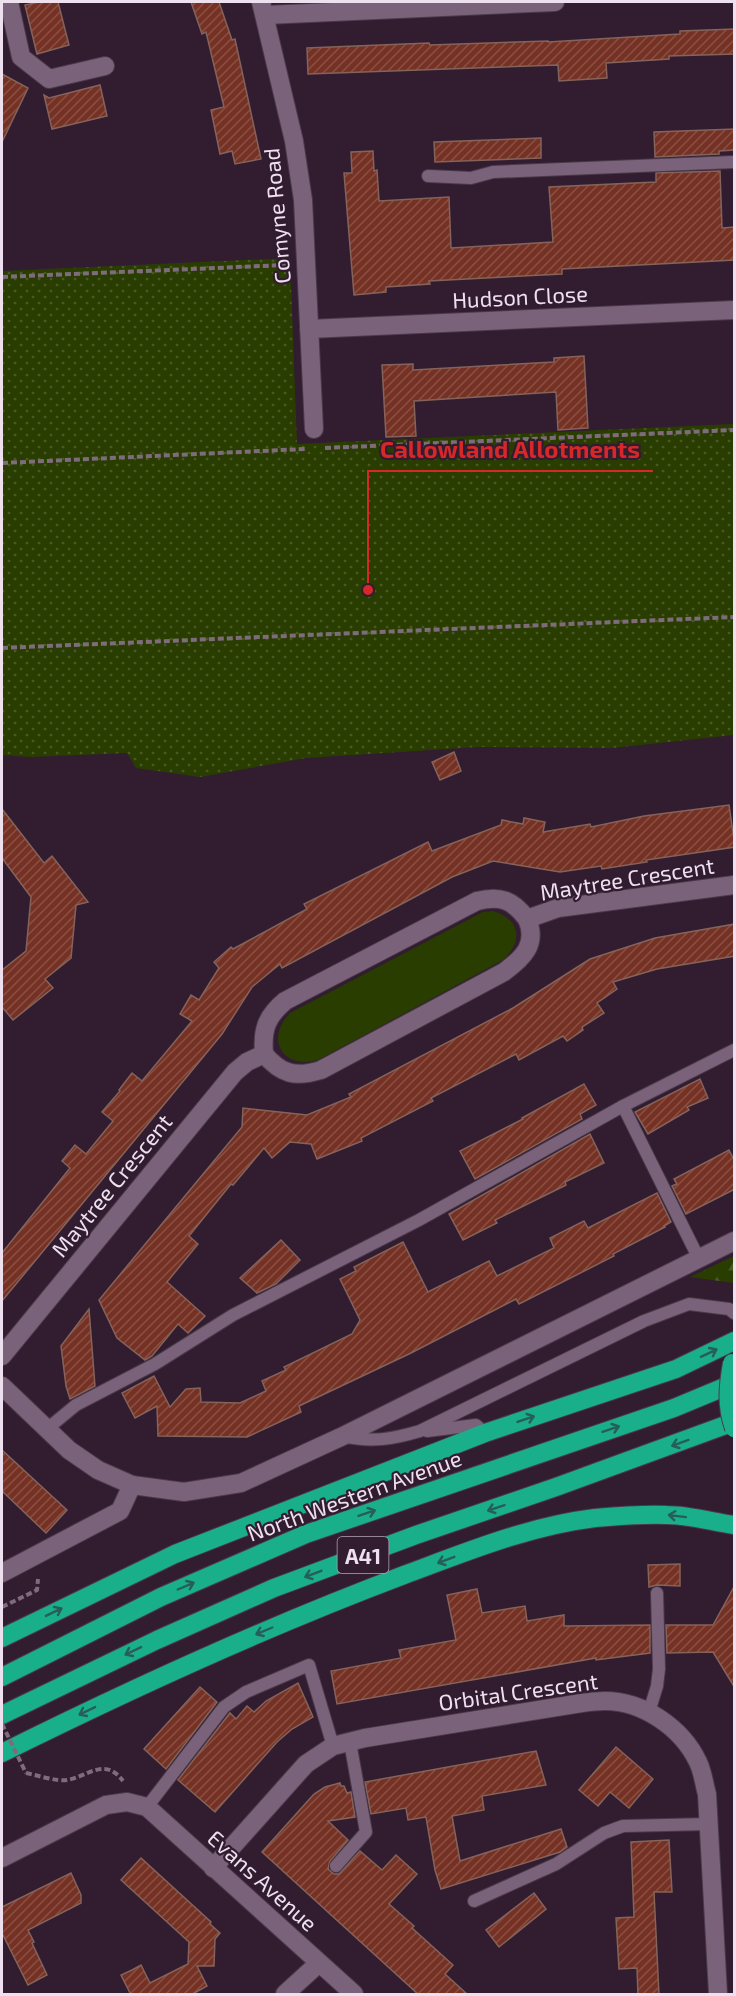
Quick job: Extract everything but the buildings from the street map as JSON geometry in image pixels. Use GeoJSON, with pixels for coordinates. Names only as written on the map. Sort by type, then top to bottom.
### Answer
{"type":"FeatureCollection","features":[{"type":"Feature","properties":{"kind":"highway"},"geometry":{"type":"LineString","coordinates":[[2,1638],[175,1554],[485,1433],[676,1369],[735,1341]]}},
{"type":"Feature","properties":{"kind":"highway"},"geometry":{"type":"LineString","coordinates":[[733,1360],[728,1385],[729,1413],[735,1428]]}},
{"type":"Feature","properties":{"kind":"highway","name":"North Western Avenue"},"geometry":{"type":"LineString","coordinates":[[2,1677],[161,1596],[306,1534],[674,1408],[735,1383]]}},
{"type":"Feature","properties":{"kind":"highway","name":"A41"},"geometry":{"type":"LineString","coordinates":[[2,1715],[157,1640],[274,1588],[416,1534],[556,1487],[735,1422]]}},
{"type":"Feature","properties":{"kind":"highway"},"geometry":{"type":"LineString","coordinates":[[2,1753],[130,1689],[263,1632],[388,1581],[516,1535],[595,1518],[669,1515],[735,1525]]}},
{"type":"Feature","properties":{"kind":"street"},"geometry":{"type":"LineString","coordinates":[[9,2],[21,57],[49,80],[105,66]]}},
{"type":"Feature","properties":{"kind":"street"},"geometry":{"type":"LineString","coordinates":[[263,8],[555,2]]}},
{"type":"Feature","properties":{"kind":"street","name":"Comyne Road"},"geometry":{"type":"LineString","coordinates":[[263,8],[294,141],[303,200],[315,429]]}},
{"type":"Feature","properties":{"kind":"street","name":"Hudson Close"},"geometry":{"type":"LineString","coordinates":[[309,329],[735,310]]}},
{"type":"Feature","properties":{"kind":"street","name":"Maytree Crescent"},"geometry":{"type":"LineString","coordinates":[[526,920],[558,908],[735,885]]}},
{"type":"Feature","properties":{"kind":"street","name":"Maytree Crescent"},"geometry":{"type":"LineString","coordinates":[[492,898],[502,899],[519,910],[531,928],[530,943],[525,954],[504,972],[321,1070],[307,1074],[288,1073],[274,1066],[264,1054],[264,1029],[275,1009],[285,1001],[477,902],[492,898]]}},
{"type":"Feature","properties":{"kind":"street","name":"Maytree Crescent"},"geometry":{"type":"LineString","coordinates":[[2,1356],[235,1072],[247,1062],[264,1054]]}},
{"type":"Feature","properties":{"kind":"street"},"geometry":{"type":"LineString","coordinates":[[2,1386],[69,1450],[98,1470],[132,1485],[184,1492],[241,1482],[343,1436],[735,1241]]}},
{"type":"Feature","properties":{"kind":"street"},"geometry":{"type":"LineString","coordinates":[[2,1573],[120,1510],[132,1485]]}},
{"type":"Feature","properties":{"kind":"street","name":"Orbital Crescent"},"geometry":{"type":"LineString","coordinates":[[213,1868],[306,1764],[341,1744],[582,1703],[606,1701],[638,1707],[672,1728],[686,1743],[698,1762],[707,1794],[718,1995]]}},
{"type":"Feature","properties":{"kind":"street"},"geometry":{"type":"LineString","coordinates":[[2,1858],[106,1805],[117,1802],[143,1805]]}},
{"type":"Feature","properties":{"kind":"street","name":"Evans Avenue"},"geometry":{"type":"LineString","coordinates":[[143,1805],[354,1995]]}},
{"type":"Feature","properties":{"kind":"street"},"geometry":{"type":"LineString","coordinates":[[285,1995],[319,1963]]}},
{"type":"Feature","properties":{"kind":"lane"},"geometry":{"type":"LineString","coordinates":[[428,176],[471,178],[493,172],[735,162]]}},
{"type":"Feature","properties":{"kind":"lane"},"geometry":{"type":"LineString","coordinates":[[47,1429],[76,1405],[155,1364],[233,1315],[419,1220],[623,1106],[735,1050]]}},
{"type":"Feature","properties":{"kind":"lane"},"geometry":{"type":"LineString","coordinates":[[623,1106],[699,1259]]}},
{"type":"Feature","properties":{"kind":"lane"},"geometry":{"type":"LineString","coordinates":[[420,1431],[644,1321],[689,1304],[729,1309],[735,1312]]}},
{"type":"Feature","properties":{"kind":"lane"},"geometry":{"type":"LineString","coordinates":[[343,1436],[358,1440],[391,1439],[420,1431],[476,1425],[485,1433]]}},
{"type":"Feature","properties":{"kind":"lane"},"geometry":{"type":"LineString","coordinates":[[649,1712],[657,1686],[659,1669],[657,1593]]}},
{"type":"Feature","properties":{"kind":"lane"},"geometry":{"type":"LineString","coordinates":[[143,1805],[224,1707],[246,1692],[309,1665],[341,1744],[366,1832],[336,1866]]}},
{"type":"Feature","properties":{"kind":"lane"},"geometry":{"type":"LineString","coordinates":[[474,1901],[556,1864],[604,1833],[623,1826],[709,1824]]}},
{"type":"Feature","properties":{"kind":"path"},"geometry":{"type":"LineString","coordinates":[[2,276],[307,265]]}},
{"type":"Feature","properties":{"kind":"path"},"geometry":{"type":"LineString","coordinates":[[318,448],[735,430]]}},
{"type":"Feature","properties":{"kind":"path"},"geometry":{"type":"LineString","coordinates":[[2,463],[306,449]]}},
{"type":"Feature","properties":{"kind":"path"},"geometry":{"type":"LineString","coordinates":[[2,648],[735,617]]}},
{"type":"Feature","properties":{"kind":"path"},"geometry":{"type":"LineString","coordinates":[[2,1724],[26,1773],[66,1781],[95,1769],[108,1770],[120,1777],[143,1805]]}},
{"type":"Feature","properties":{"kind":"green space"},"geometry":{"type":"Polygon","coordinates":[[[290,258],[297,444],[734,424],[734,735],[612,748],[478,747],[306,758],[200,777],[136,768],[127,753],[31,757],[2,755],[2,271],[290,258]]]}},
{"type":"Feature","properties":{"kind":"green space"},"geometry":{"type":"Polygon","coordinates":[[[493,911],[509,919],[516,931],[514,945],[503,960],[318,1060],[296,1061],[287,1057],[282,1050],[278,1042],[279,1033],[282,1023],[290,1013],[483,912],[493,911]]]}},
{"type":"Feature","properties":{"kind":"green space"},"geometry":{"type":"Polygon","coordinates":[[[734,1256],[734,1283],[690,1277],[734,1256]]]}},
{"type":"Feature","properties":{"kind":"place","name":"Callowland Allotments"},"geometry":{"type":"Point","coordinates":[368,590]}}]}
